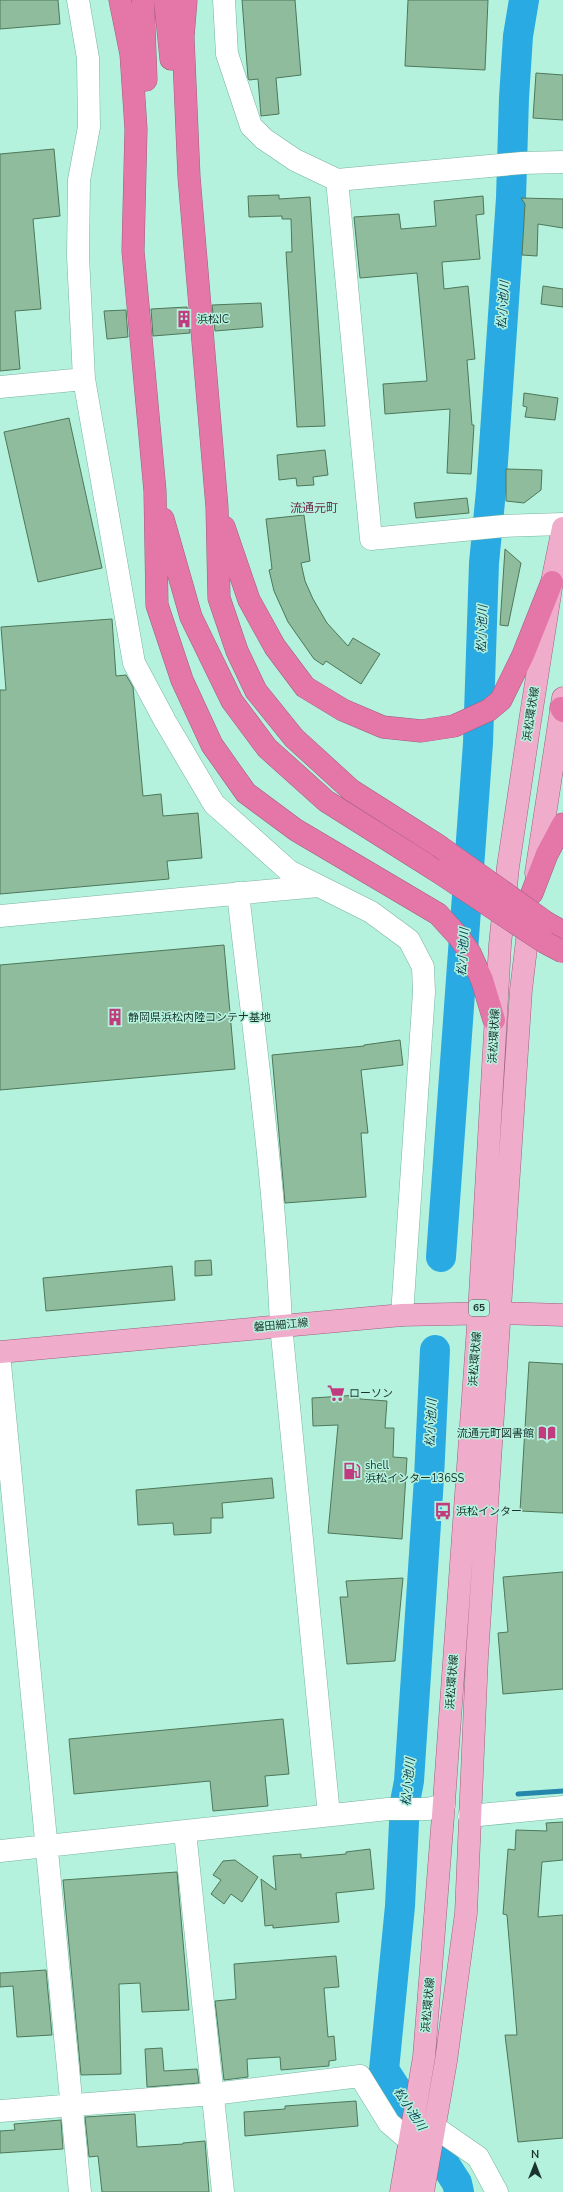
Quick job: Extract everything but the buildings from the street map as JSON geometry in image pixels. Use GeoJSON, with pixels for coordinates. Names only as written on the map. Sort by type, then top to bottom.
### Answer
{"type":"FeatureCollection","features":[{"type":"Feature","properties":{"kind":"highway"},"geometry":{"type":"LineString","coordinates":[[120,0],[131,54],[136,129],[133,250],[154,491],[157,605],[182,680],[212,746],[246,793],[296,830],[438,914],[459,937],[470,953],[482,980],[494,1020]]}},
{"type":"Feature","properties":{"kind":"highway"},"geometry":{"type":"LineString","coordinates":[[133,250],[146,138],[146,28],[143,0]]}},
{"type":"Feature","properties":{"kind":"highway"},"geometry":{"type":"LineString","coordinates":[[165,0],[169,44],[195,239]]}},
{"type":"Feature","properties":{"kind":"highway"},"geometry":{"type":"LineString","coordinates":[[186,0],[183,45],[189,177],[217,507],[219,598],[237,650],[256,691],[294,738],[351,790],[439,846],[547,923],[563,932]]}},
{"type":"Feature","properties":{"kind":"highway"},"geometry":{"type":"LineString","coordinates":[[154,491],[191,617],[232,701],[267,748],[326,801],[437,871],[544,942],[563,952]]}},
{"type":"Feature","properties":{"kind":"highway"},"geometry":{"type":"LineString","coordinates":[[217,507],[248,600],[275,647],[305,687],[344,710],[383,728],[421,731],[454,726],[489,710],[502,700],[509,687],[552,582]]}},
{"type":"Feature","properties":{"kind":"highway"},"geometry":{"type":"LineString","coordinates":[[532,893],[547,854],[563,824]]}},
{"type":"Feature","properties":{"kind":"main road","name":"浜松環状線"},"geometry":{"type":"LineString","coordinates":[[401,2192],[424,2057],[436,1807],[479,1313],[494,1020],[508,867],[552,582],[563,528]]}},
{"type":"Feature","properties":{"kind":"main road","name":"浜松環状線"},"geometry":{"type":"LineString","coordinates":[[424,2192],[436,2128],[466,1913],[469,1816],[477,1664],[521,998],[532,893],[562,706]]}},
{"type":"Feature","properties":{"kind":"main road","name":"磐田細江線"},"geometry":{"type":"LineString","coordinates":[[0,1352],[402,1315],[501,1313],[563,1315]]}},
{"type":"Feature","properties":{"kind":"street"},"geometry":{"type":"LineString","coordinates":[[78,0],[88,58],[89,127],[79,180],[78,256],[84,379],[134,663],[164,721],[214,804],[289,871],[371,912],[409,940],[423,967],[424,992],[402,1315]]}},
{"type":"Feature","properties":{"kind":"street"},"geometry":{"type":"LineString","coordinates":[[224,0],[227,54],[251,126],[264,139],[295,160],[337,180],[522,163],[563,162]]}},
{"type":"Feature","properties":{"kind":"street"},"geometry":{"type":"LineString","coordinates":[[337,180],[371,539],[504,526],[563,524]]}},
{"type":"Feature","properties":{"kind":"street"},"geometry":{"type":"LineString","coordinates":[[0,387],[84,379]]}},
{"type":"Feature","properties":{"kind":"street"},"geometry":{"type":"LineString","coordinates":[[0,916],[318,886]]}},
{"type":"Feature","properties":{"kind":"street"},"geometry":{"type":"LineString","coordinates":[[238,893],[266,1139],[279,1271],[281,1325],[329,1815]]}},
{"type":"Feature","properties":{"kind":"street"},"geometry":{"type":"LineString","coordinates":[[0,1364],[73,2105],[80,2192]]}},
{"type":"Feature","properties":{"kind":"street"},"geometry":{"type":"LineString","coordinates":[[0,1851],[388,1809],[436,1807]]}},
{"type":"Feature","properties":{"kind":"street"},"geometry":{"type":"LineString","coordinates":[[469,1816],[563,1807]]}},
{"type":"Feature","properties":{"kind":"street"},"geometry":{"type":"LineString","coordinates":[[185,1832],[223,2192]]}},
{"type":"Feature","properties":{"kind":"street"},"geometry":{"type":"LineString","coordinates":[[0,2111],[213,2094],[360,2076],[389,2123],[410,2141]]}},
{"type":"Feature","properties":{"kind":"street"},"geometry":{"type":"LineString","coordinates":[[436,2128],[478,2157],[497,2192]]}},
{"type":"Feature","properties":{"kind":"waterway","name":"松小池川"},"geometry":{"type":"LineString","coordinates":[[441,1257],[478,743],[484,563],[491,491],[511,198],[514,98],[518,36],[524,0]]}},
{"type":"Feature","properties":{"kind":"waterway","name":"松小池川"},"geometry":{"type":"LineString","coordinates":[[435,1350],[429,1478],[409,1781],[405,1802],[400,1906],[384,2070],[457,2183],[459,2192]]}},
{"type":"Feature","properties":{"kind":"waterway"},"geometry":{"type":"LineString","coordinates":[[518,1794],[563,1791]]}},
{"type":"Feature","properties":{"kind":"place","name":"浜松IC"},"geometry":{"type":"Point","coordinates":[184,319]}},
{"type":"Feature","properties":{"kind":"place","name":"静岡県浜松内陸コンテナ基地"},"geometry":{"type":"Point","coordinates":[115,1017]}},
{"type":"Feature","properties":{"kind":"place","name":"ローソン"},"geometry":{"type":"Point","coordinates":[336,1393]}},
{"type":"Feature","properties":{"kind":"place","name":"流通元町図書館"},"geometry":{"type":"Point","coordinates":[547,1433]}},
{"type":"Feature","properties":{"kind":"place","name":"shell 浜松インター136SS"},"geometry":{"type":"Point","coordinates":[352,1471]}},
{"type":"Feature","properties":{"kind":"place","name":"浜松インター"},"geometry":{"type":"Point","coordinates":[443,1511]}},
{"type":"Feature","properties":{"kind":"district","name":"流通元町"},"geometry":{"type":"Point","coordinates":[314,508]}}]}
